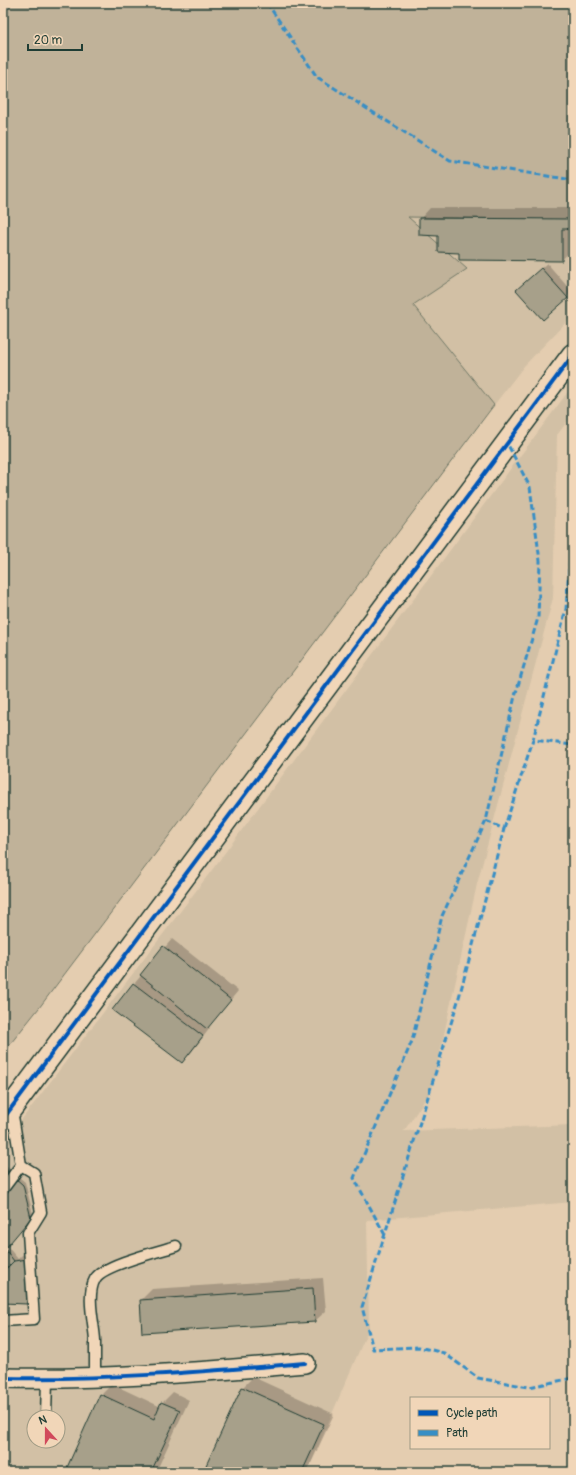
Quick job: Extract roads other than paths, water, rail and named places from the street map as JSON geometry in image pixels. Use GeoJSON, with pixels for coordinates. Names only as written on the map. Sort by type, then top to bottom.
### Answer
{"type":"FeatureCollection","features":[{"type":"Feature","properties":{"kind":"main road"},"geometry":{"type":"LineString","coordinates":[[7,1114],[573,355]]}},
{"type":"Feature","properties":{"kind":"street"},"geometry":{"type":"LineString","coordinates":[[3,1378],[47,1379],[186,1373],[305,1363]]}},
{"type":"Feature","properties":{"kind":"lane"},"geometry":{"type":"LineString","coordinates":[[3,1321],[34,1319],[28,1233],[41,1212],[34,1173],[21,1166],[7,1114]]}},
{"type":"Feature","properties":{"kind":"lane"},"geometry":{"type":"LineString","coordinates":[[3,1189],[21,1166]]}},
{"type":"Feature","properties":{"kind":"lane"},"geometry":{"type":"LineString","coordinates":[[95,1377],[95,1339],[91,1296],[95,1278],[107,1269],[176,1246]]}},
{"type":"Feature","properties":{"kind":"lane"},"geometry":{"type":"LineString","coordinates":[[46,1409],[47,1379]]}}]}
